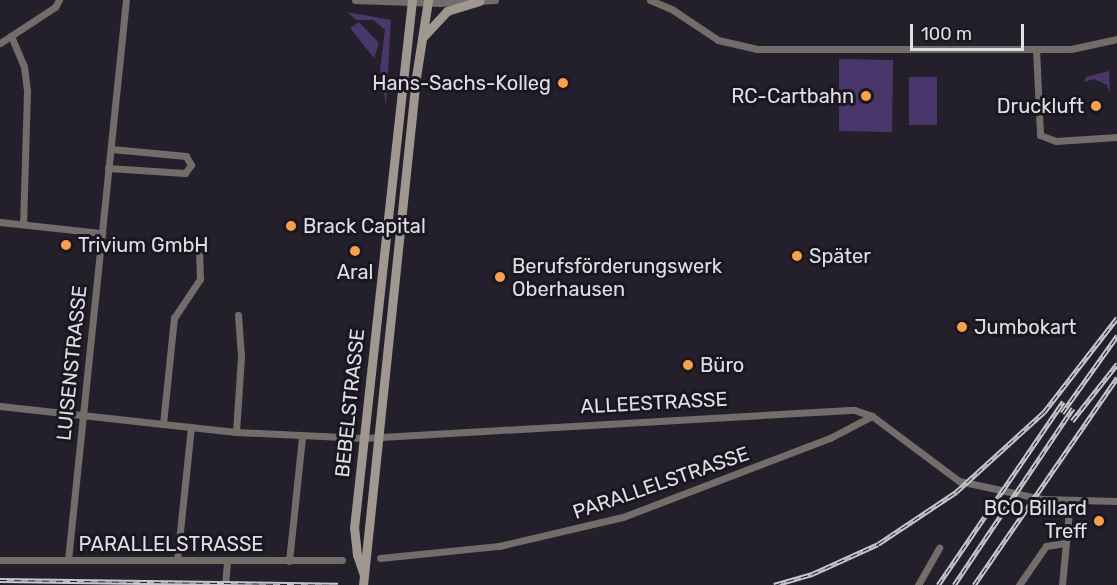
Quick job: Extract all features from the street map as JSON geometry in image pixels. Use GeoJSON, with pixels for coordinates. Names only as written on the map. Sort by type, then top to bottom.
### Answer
{"type":"FeatureCollection","features":[{"type":"Feature","properties":{"kind":"street"},"geometry":{"type":"LineString","coordinates":[[0,43],[55,7],[59,0]]}},
{"type":"Feature","properties":{"kind":"street","name":"LUISENSTRASSE"},"geometry":{"type":"LineString","coordinates":[[68,560],[126,0]]}},
{"type":"Feature","properties":{"kind":"street"},"geometry":{"type":"LineString","coordinates":[[355,0],[495,0]]}},
{"type":"Feature","properties":{"kind":"street"},"geometry":{"type":"LineString","coordinates":[[650,0],[673,10],[718,40],[756,49],[1036,50],[1085,48],[1117,39]]}},
{"type":"Feature","properties":{"kind":"street","name":"BEBELSTRASSE"},"geometry":{"type":"LineString","coordinates":[[364,580],[357,555],[354,528],[412,1]]}},
{"type":"Feature","properties":{"kind":"street","name":"BEBELSTRASSE"},"geometry":{"type":"LineString","coordinates":[[364,580],[399,236],[427,1]]}},
{"type":"Feature","properties":{"kind":"street"},"geometry":{"type":"LineString","coordinates":[[422,38],[447,11],[479,1]]}},
{"type":"Feature","properties":{"kind":"street"},"geometry":{"type":"LineString","coordinates":[[11,36],[24,66],[27,92],[23,224]]}},
{"type":"Feature","properties":{"kind":"street"},"geometry":{"type":"LineString","coordinates":[[1036,50],[1040,135],[1056,141],[1117,137]]}},
{"type":"Feature","properties":{"kind":"street"},"geometry":{"type":"LineString","coordinates":[[108,168],[185,173],[191,165],[186,156],[111,149]]}},
{"type":"Feature","properties":{"kind":"street"},"geometry":{"type":"LineString","coordinates":[[0,222],[102,233]]}},
{"type":"Feature","properties":{"kind":"street"},"geometry":{"type":"LineString","coordinates":[[385,233],[399,236]]}},
{"type":"Feature","properties":{"kind":"street"},"geometry":{"type":"LineString","coordinates":[[163,424],[174,318],[200,279],[199,255]]}},
{"type":"Feature","properties":{"kind":"street"},"geometry":{"type":"LineString","coordinates":[[236,432],[241,365],[238,315]]}},
{"type":"Feature","properties":{"kind":"street","name":"ALLEESTRASSE"},"geometry":{"type":"LineString","coordinates":[[0,406],[236,432],[302,437],[364,438],[837,410],[872,416],[954,479],[1050,500],[1117,501]]}},
{"type":"Feature","properties":{"kind":"street","name":"PARALLELSTRASSE"},"geometry":{"type":"LineString","coordinates":[[380,558],[520,543],[623,517],[830,438],[872,416]]}},
{"type":"Feature","properties":{"kind":"street"},"geometry":{"type":"LineString","coordinates":[[177,561],[191,427]]}},
{"type":"Feature","properties":{"kind":"street"},"geometry":{"type":"LineString","coordinates":[[289,561],[302,437]]}},
{"type":"Feature","properties":{"kind":"street"},"geometry":{"type":"LineString","coordinates":[[1062,585],[1070,500]]}},
{"type":"Feature","properties":{"kind":"street"},"geometry":{"type":"LineString","coordinates":[[1019,585],[1046,546],[1066,543]]}},
{"type":"Feature","properties":{"kind":"street"},"geometry":{"type":"LineString","coordinates":[[918,585],[939,548]]}},
{"type":"Feature","properties":{"kind":"street","name":"PARALLELSTRASSE"},"geometry":{"type":"LineString","coordinates":[[0,560],[342,560]]}},
{"type":"Feature","properties":{"kind":"street"},"geometry":{"type":"LineString","coordinates":[[225,585],[227,561]]}},
{"type":"Feature","properties":{"kind":"shaded area"},"geometry":{"type":"Polygon","coordinates":[[[347,12],[391,20],[386,105],[380,70],[385,30],[373,20],[356,20],[347,12]]]}},
{"type":"Feature","properties":{"kind":"shaded area"},"geometry":{"type":"Polygon","coordinates":[[[359,22],[379,43],[374,58],[350,28],[359,22]]]}},
{"type":"Feature","properties":{"kind":"shaded area","name":"RC-Cartbahn"},"geometry":{"type":"Polygon","coordinates":[[[839,59],[893,60],[892,132],[839,131],[839,59]]]}},
{"type":"Feature","properties":{"kind":"shaded area"},"geometry":{"type":"Polygon","coordinates":[[[1109,71],[1110,94],[1107,85],[1094,79],[1084,82],[1086,77],[1109,71]]]}},
{"type":"Feature","properties":{"kind":"shaded area"},"geometry":{"type":"Polygon","coordinates":[[[909,77],[937,77],[937,125],[909,125],[909,77]]]}},
{"type":"Feature","properties":{"kind":"railway"},"geometry":{"type":"LineString","coordinates":[[774,585],[812,574],[878,544],[956,492],[1044,412],[1117,318]]}},
{"type":"Feature","properties":{"kind":"railway"},"geometry":{"type":"LineString","coordinates":[[1062,413],[1117,336]]}},
{"type":"Feature","properties":{"kind":"railway"},"geometry":{"type":"LineString","coordinates":[[1072,421],[1117,364]]}},
{"type":"Feature","properties":{"kind":"railway"},"geometry":{"type":"LineString","coordinates":[[974,585],[1117,378]]}},
{"type":"Feature","properties":{"kind":"railway"},"geometry":{"type":"LineString","coordinates":[[938,585],[1063,402]]}},
{"type":"Feature","properties":{"kind":"railway"},"geometry":{"type":"LineString","coordinates":[[954,585],[1073,408]]}},
{"type":"Feature","properties":{"kind":"railway"},"geometry":{"type":"LineString","coordinates":[[0,580],[338,585]]}},
{"type":"Feature","properties":{"kind":"place","name":"Hans-Sachs-Kolleg"},"geometry":{"type":"Point","coordinates":[563,83]}},
{"type":"Feature","properties":{"kind":"place","name":"RC-Cartbahn"},"geometry":{"type":"Point","coordinates":[866,96]}},
{"type":"Feature","properties":{"kind":"place","name":"Druckluft"},"geometry":{"type":"Point","coordinates":[1096,106]}},
{"type":"Feature","properties":{"kind":"place","name":"Brack Capital"},"geometry":{"type":"Point","coordinates":[291,226]}},
{"type":"Feature","properties":{"kind":"place","name":"Trivium GmbH"},"geometry":{"type":"Point","coordinates":[66,245]}},
{"type":"Feature","properties":{"kind":"place","name":"Aral"},"geometry":{"type":"Point","coordinates":[355,251]}},
{"type":"Feature","properties":{"kind":"place","name":"Später"},"geometry":{"type":"Point","coordinates":[797,256]}},
{"type":"Feature","properties":{"kind":"place","name":"Berufsförderungswerk Oberhausen"},"geometry":{"type":"Point","coordinates":[500,277]}},
{"type":"Feature","properties":{"kind":"place","name":"Jumbokart"},"geometry":{"type":"Point","coordinates":[962,327]}},
{"type":"Feature","properties":{"kind":"place","name":"Büro"},"geometry":{"type":"Point","coordinates":[688,365]}},
{"type":"Feature","properties":{"kind":"place","name":"BCO Billard Treff"},"geometry":{"type":"Point","coordinates":[1099,521]}}]}
